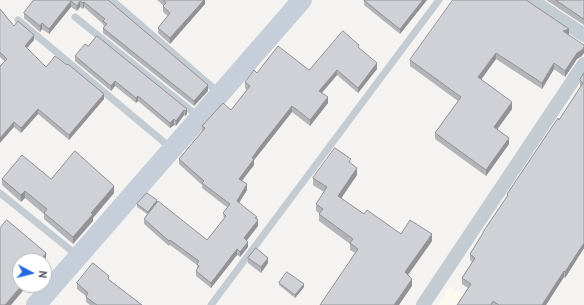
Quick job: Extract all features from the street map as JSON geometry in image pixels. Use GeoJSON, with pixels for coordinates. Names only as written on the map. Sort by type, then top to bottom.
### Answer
{"type":"FeatureCollection","features":[{"type":"Feature","properties":{"kind":"street"},"geometry":{"type":"LineString","coordinates":[[36,305],[302,0]]}},
{"type":"Feature","properties":{"kind":"street"},"geometry":{"type":"LineString","coordinates":[[531,0],[584,35]]}},
{"type":"Feature","properties":{"kind":"street"},"geometry":{"type":"LineString","coordinates":[[423,305],[584,64]]}},
{"type":"Feature","properties":{"kind":"lane"},"geometry":{"type":"LineString","coordinates":[[112,0],[220,94]]}},
{"type":"Feature","properties":{"kind":"lane"},"geometry":{"type":"LineString","coordinates":[[211,305],[439,0]]}},
{"type":"Feature","properties":{"kind":"lane"},"geometry":{"type":"LineString","coordinates":[[75,17],[200,117]]}},
{"type":"Feature","properties":{"kind":"lane"},"geometry":{"type":"LineString","coordinates":[[18,20],[172,149]]}},
{"type":"Feature","properties":{"kind":"lane"},"geometry":{"type":"LineString","coordinates":[[0,194],[78,256]]}},
{"type":"Feature","properties":{"kind":"shaded area"},"geometry":{"type":"Polygon","coordinates":[[[450,286],[478,305],[438,305],[450,286]]]}},
{"type":"Feature","properties":{"kind":"building"},"geometry":{"type":"Polygon","coordinates":[[[34,0],[108,0],[208,85],[194,101],[103,28],[107,24],[103,21],[105,19],[84,2],[83,3],[80,1],[77,6],[71,1],[49,29],[42,23],[40,26],[24,13],[34,0]]]}},
{"type":"Feature","properties":{"kind":"building"},"geometry":{"type":"Polygon","coordinates":[[[164,0],[204,0],[170,38],[158,28],[170,13],[163,6],[166,3],[164,0]]]}},
{"type":"Feature","properties":{"kind":"building"},"geometry":{"type":"Polygon","coordinates":[[[364,0],[423,0],[400,29],[364,0]]]}},
{"type":"Feature","properties":{"kind":"building"},"geometry":{"type":"Polygon","coordinates":[[[453,0],[526,0],[569,29],[563,31],[584,45],[582,50],[577,53],[565,71],[554,63],[542,83],[496,53],[478,77],[512,102],[494,127],[509,138],[486,170],[435,133],[461,97],[410,60],[453,0]]]}},
{"type":"Feature","properties":{"kind":"building"},"geometry":{"type":"Polygon","coordinates":[[[556,0],[584,0],[584,19],[556,0]]]}},
{"type":"Feature","properties":{"kind":"building"},"geometry":{"type":"Polygon","coordinates":[[[0,9],[14,26],[18,21],[34,35],[25,46],[46,67],[55,56],[67,65],[68,64],[104,94],[69,135],[38,109],[21,128],[14,122],[0,138],[0,66],[7,59],[0,52],[0,9]]]}},
{"type":"Feature","properties":{"kind":"building"},"geometry":{"type":"Polygon","coordinates":[[[343,31],[359,45],[358,47],[377,63],[358,88],[337,70],[319,91],[328,97],[310,120],[292,106],[259,148],[252,158],[254,159],[239,179],[247,184],[237,201],[257,217],[255,218],[258,220],[244,238],[248,242],[240,252],[237,249],[211,283],[196,271],[199,266],[197,264],[199,261],[170,240],[169,241],[144,219],[158,201],[207,240],[226,216],[223,213],[230,204],[202,183],[204,181],[179,159],[205,128],[202,126],[223,103],[231,110],[250,86],[245,82],[254,70],[257,73],[278,46],[309,70],[343,31]]]}},
{"type":"Feature","properties":{"kind":"building"},"geometry":{"type":"Polygon","coordinates":[[[97,36],[187,109],[185,111],[184,110],[176,121],[174,119],[170,123],[138,96],[136,98],[115,81],[111,86],[75,56],[85,44],[88,46],[97,36]]]}},
{"type":"Feature","properties":{"kind":"building"},"geometry":{"type":"Polygon","coordinates":[[[584,73],[584,243],[542,305],[499,305],[493,301],[491,305],[457,305],[471,284],[462,278],[475,258],[470,254],[508,195],[507,194],[583,83],[580,80],[584,73]]]}},
{"type":"Feature","properties":{"kind":"building"},"geometry":{"type":"Polygon","coordinates":[[[335,148],[351,159],[349,162],[357,168],[338,196],[364,214],[367,210],[401,234],[410,220],[432,234],[405,272],[412,279],[394,305],[320,305],[358,249],[350,243],[353,239],[319,214],[323,209],[316,204],[327,187],[313,178],[335,148]]]}},
{"type":"Feature","properties":{"kind":"building"},"geometry":{"type":"Polygon","coordinates":[[[75,151],[114,186],[73,237],[44,213],[47,209],[25,191],[21,195],[2,179],[22,155],[51,179],[75,151]]]}},
{"type":"Feature","properties":{"kind":"building"},"geometry":{"type":"Polygon","coordinates":[[[147,193],[157,200],[148,212],[137,204],[147,193]]]}},
{"type":"Feature","properties":{"kind":"building"},"geometry":{"type":"Polygon","coordinates":[[[7,220],[46,253],[12,253],[12,293],[15,293],[5,305],[0,305],[0,228],[7,220]]]}},
{"type":"Feature","properties":{"kind":"building"},"geometry":{"type":"Polygon","coordinates":[[[256,248],[268,258],[261,267],[248,258],[256,248]]]}},
{"type":"Feature","properties":{"kind":"building"},"geometry":{"type":"Polygon","coordinates":[[[93,263],[109,276],[108,279],[142,305],[97,305],[86,297],[88,293],[77,283],[93,263]]]}},
{"type":"Feature","properties":{"kind":"building"},"geometry":{"type":"Polygon","coordinates":[[[287,272],[304,284],[295,295],[279,283],[287,272]]]}}]}
